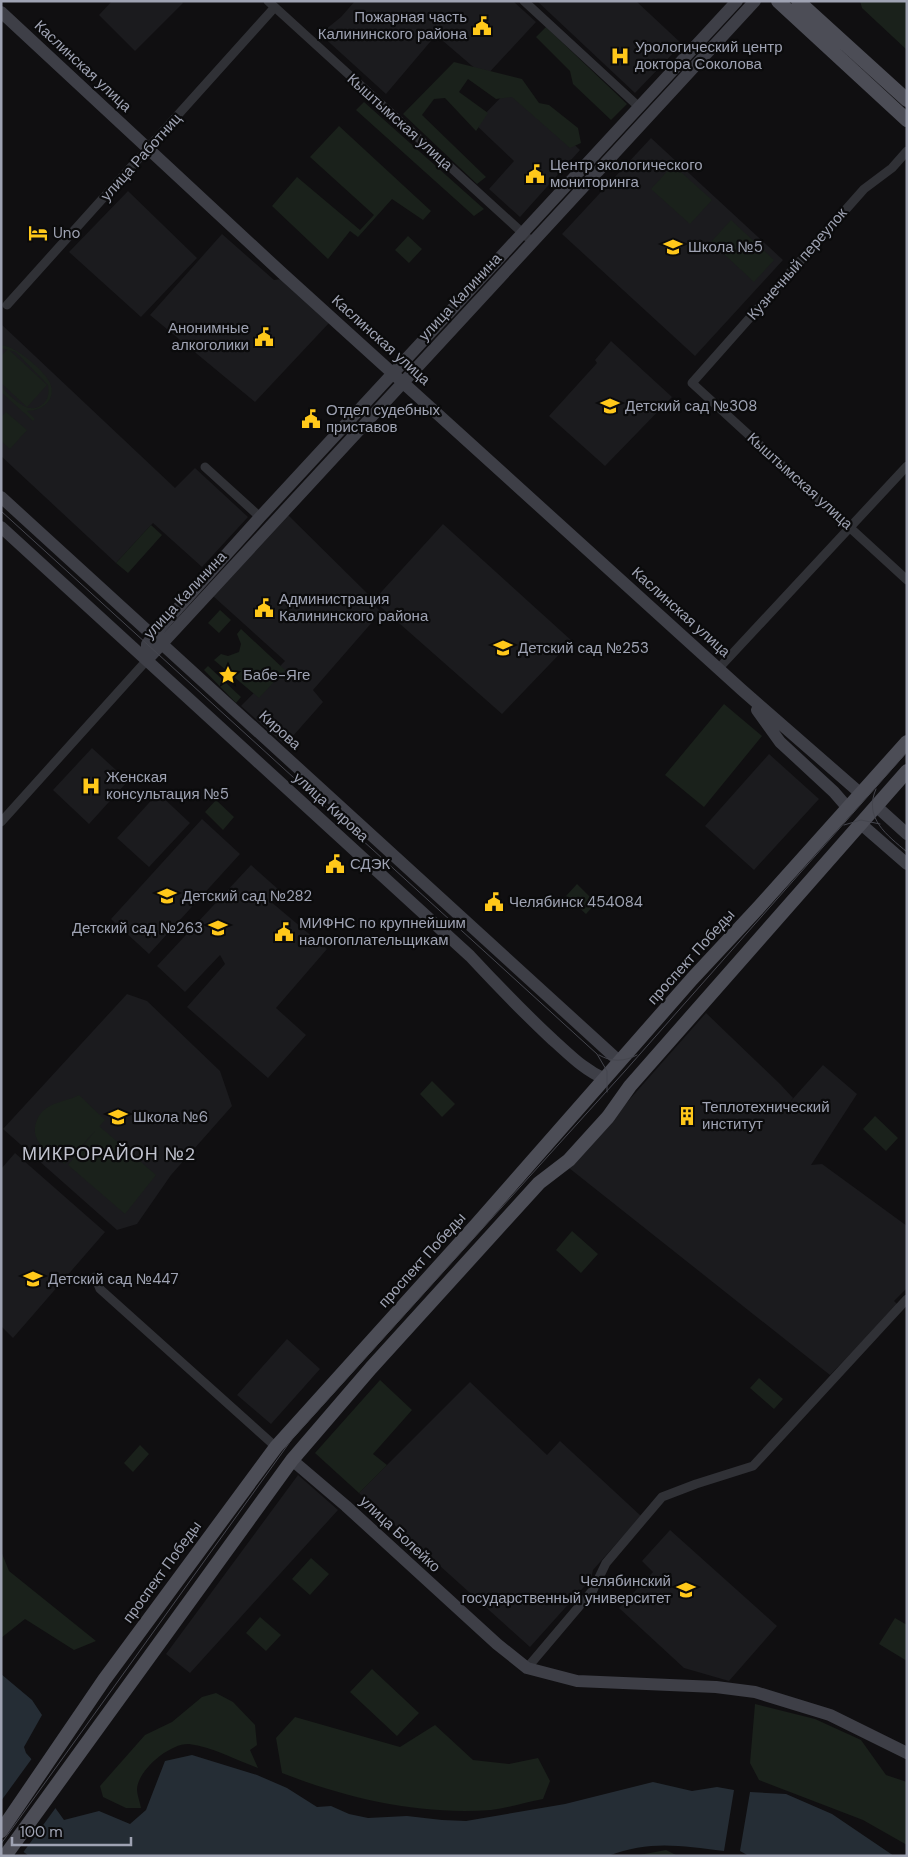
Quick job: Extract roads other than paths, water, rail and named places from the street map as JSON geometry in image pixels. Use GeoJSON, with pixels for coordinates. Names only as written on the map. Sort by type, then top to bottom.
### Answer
{"type":"FeatureCollection","features":[{"type":"Feature","properties":{"kind":"main road","name":"улица Калинина"},"geometry":{"type":"LineString","coordinates":[[147,660],[158,640],[260,517],[737,1]]}},
{"type":"Feature","properties":{"kind":"main road","name":"улица Калинина"},"geometry":{"type":"LineString","coordinates":[[158,640],[404,382],[755,1]]}},
{"type":"Feature","properties":{"kind":"main road"},"geometry":{"type":"LineString","coordinates":[[778,1],[907,120]]}},
{"type":"Feature","properties":{"kind":"main road"},"geometry":{"type":"LineString","coordinates":[[798,1],[907,100]]}},
{"type":"Feature","properties":{"kind":"main road","name":"Каслинская улица"},"geometry":{"type":"LineString","coordinates":[[1,12],[742,690],[907,834]]}},
{"type":"Feature","properties":{"kind":"main road","name":"Кирова"},"geometry":{"type":"LineString","coordinates":[[1,497],[620,1062]]}},
{"type":"Feature","properties":{"kind":"main road","name":"улица Кирова"},"geometry":{"type":"LineString","coordinates":[[1,527],[470,956],[504,994],[585,1069],[605,1079],[630,1086]]}},
{"type":"Feature","properties":{"kind":"main road","name":"Каслинская улица"},"geometry":{"type":"LineString","coordinates":[[742,690],[780,742],[834,792],[861,824],[907,864]]}},
{"type":"Feature","properties":{"kind":"main road","name":"проспект Победы"},"geometry":{"type":"LineString","coordinates":[[1,1832],[104,1680],[276,1447],[692,979],[907,742]]}},
{"type":"Feature","properties":{"kind":"main road"},"geometry":{"type":"LineString","coordinates":[[5,1856],[292,1460],[371,1368],[539,1183],[569,1160],[608,1117],[630,1086],[907,771]]}},
{"type":"Feature","properties":{"kind":"main road"},"geometry":{"type":"LineString","coordinates":[[620,1062],[630,1086]]}},
{"type":"Feature","properties":{"kind":"main road","name":"улица Болейко"},"geometry":{"type":"LineString","coordinates":[[276,1447],[346,1506],[503,1650],[527,1668],[577,1681],[716,1687],[755,1692],[830,1715],[907,1753]]}},
{"type":"Feature","properties":{"kind":"street"},"geometry":{"type":"LineString","coordinates":[[524,1],[640,107]]}},
{"type":"Feature","properties":{"kind":"street","name":"Кыштымская улица"},"geometry":{"type":"LineString","coordinates":[[271,4],[533,242]]}},
{"type":"Feature","properties":{"kind":"street","name":"улица Работниц"},"geometry":{"type":"LineString","coordinates":[[7,305],[148,148],[271,4]]}},
{"type":"Feature","properties":{"kind":"street","name":"Кузнечный переулок"},"geometry":{"type":"LineString","coordinates":[[692,383],[858,196],[892,168],[907,151]]}},
{"type":"Feature","properties":{"kind":"street","name":"Кыштымская улица"},"geometry":{"type":"LineString","coordinates":[[692,383],[907,580]]}},
{"type":"Feature","properties":{"kind":"street"},"geometry":{"type":"LineString","coordinates":[[719,668],[907,466]]}},
{"type":"Feature","properties":{"kind":"street"},"geometry":{"type":"LineString","coordinates":[[206,467],[260,517]]}},
{"type":"Feature","properties":{"kind":"street","name":"улица Калинина"},"geometry":{"type":"LineString","coordinates":[[1,822],[147,660]]}},
{"type":"Feature","properties":{"kind":"street","name":"улица Болейко"},"geometry":{"type":"LineString","coordinates":[[95,1277],[100,1288],[276,1447]]}},
{"type":"Feature","properties":{"kind":"street"},"geometry":{"type":"LineString","coordinates":[[527,1668],[593,1590],[606,1563],[662,1497],[753,1466],[907,1299]]}},
{"type":"Feature","properties":{"kind":"tram line"},"geometry":{"type":"LineString","coordinates":[[1,511],[597,1054],[607,1071],[607,1092]]}},
{"type":"Feature","properties":{"kind":"tram line"},"geometry":{"type":"LineString","coordinates":[[1,1844],[292,1439],[625,1071],[907,752]]}},
{"type":"Feature","properties":{"kind":"tram line"},"geometry":{"type":"LineString","coordinates":[[876,789],[873,799],[875,817],[885,832],[907,852]]}},
{"type":"Feature","properties":{"kind":"tram line"},"geometry":{"type":"LineString","coordinates":[[844,825],[861,820],[880,824]]}},
{"type":"Feature","properties":{"kind":"tram line"},"geometry":{"type":"LineString","coordinates":[[599,1055],[608,1059],[618,1060],[637,1055]]}},
{"type":"Feature","properties":{"kind":"place","name":"Пожарная часть Калининского района"},"geometry":{"type":"Point","coordinates":[482,26]}},
{"type":"Feature","properties":{"kind":"place","name":"Урологический центр доктора Соколова"},"geometry":{"type":"Point","coordinates":[620,56]}},
{"type":"Feature","properties":{"kind":"place","name":"Центр экологического мониторинга"},"geometry":{"type":"Point","coordinates":[535,174]}},
{"type":"Feature","properties":{"kind":"place","name":"Uno"},"geometry":{"type":"Point","coordinates":[38,233]}},
{"type":"Feature","properties":{"kind":"place","name":"Школа №5"},"geometry":{"type":"Point","coordinates":[673,247]}},
{"type":"Feature","properties":{"kind":"place","name":"Анонимные алкоголики"},"geometry":{"type":"Point","coordinates":[264,337]}},
{"type":"Feature","properties":{"kind":"place","name":"Детский сад №308"},"geometry":{"type":"Point","coordinates":[610,406]}},
{"type":"Feature","properties":{"kind":"place","name":"Отдел судебных приставов"},"geometry":{"type":"Point","coordinates":[311,419]}},
{"type":"Feature","properties":{"kind":"place","name":"Администрация Калининского района"},"geometry":{"type":"Point","coordinates":[264,608]}},
{"type":"Feature","properties":{"kind":"place","name":"Детский сад №253"},"geometry":{"type":"Point","coordinates":[503,648]}},
{"type":"Feature","properties":{"kind":"place","name":"Бабе-Яге"},"geometry":{"type":"Point","coordinates":[228,675]}},
{"type":"Feature","properties":{"kind":"place","name":"Женская консультация №5"},"geometry":{"type":"Point","coordinates":[91,786]}},
{"type":"Feature","properties":{"kind":"place","name":"СДЭК"},"geometry":{"type":"Point","coordinates":[335,864]}},
{"type":"Feature","properties":{"kind":"place","name":"Детский сад №282"},"geometry":{"type":"Point","coordinates":[167,896]}},
{"type":"Feature","properties":{"kind":"place","name":"Челябинск 454084"},"geometry":{"type":"Point","coordinates":[494,902]}},
{"type":"Feature","properties":{"kind":"place","name":"Детский сад №263"},"geometry":{"type":"Point","coordinates":[218,928]}},
{"type":"Feature","properties":{"kind":"place","name":"МИФНС по крупнейшим налогоплательщикам"},"geometry":{"type":"Point","coordinates":[284,932]}},
{"type":"Feature","properties":{"kind":"place","name":"Теплотехнический институт"},"geometry":{"type":"Point","coordinates":[687,1116]}},
{"type":"Feature","properties":{"kind":"place","name":"Школа №6"},"geometry":{"type":"Point","coordinates":[118,1117]}},
{"type":"Feature","properties":{"kind":"place","name":"Детский сад №447"},"geometry":{"type":"Point","coordinates":[33,1279]}},
{"type":"Feature","properties":{"kind":"place","name":"Челябинский государственный университет"},"geometry":{"type":"Point","coordinates":[686,1590]}},
{"type":"Feature","properties":{"kind":"district","name":"МИКРОРАЙОН №2"},"geometry":{"type":"Point","coordinates":[109,1154]}}]}
